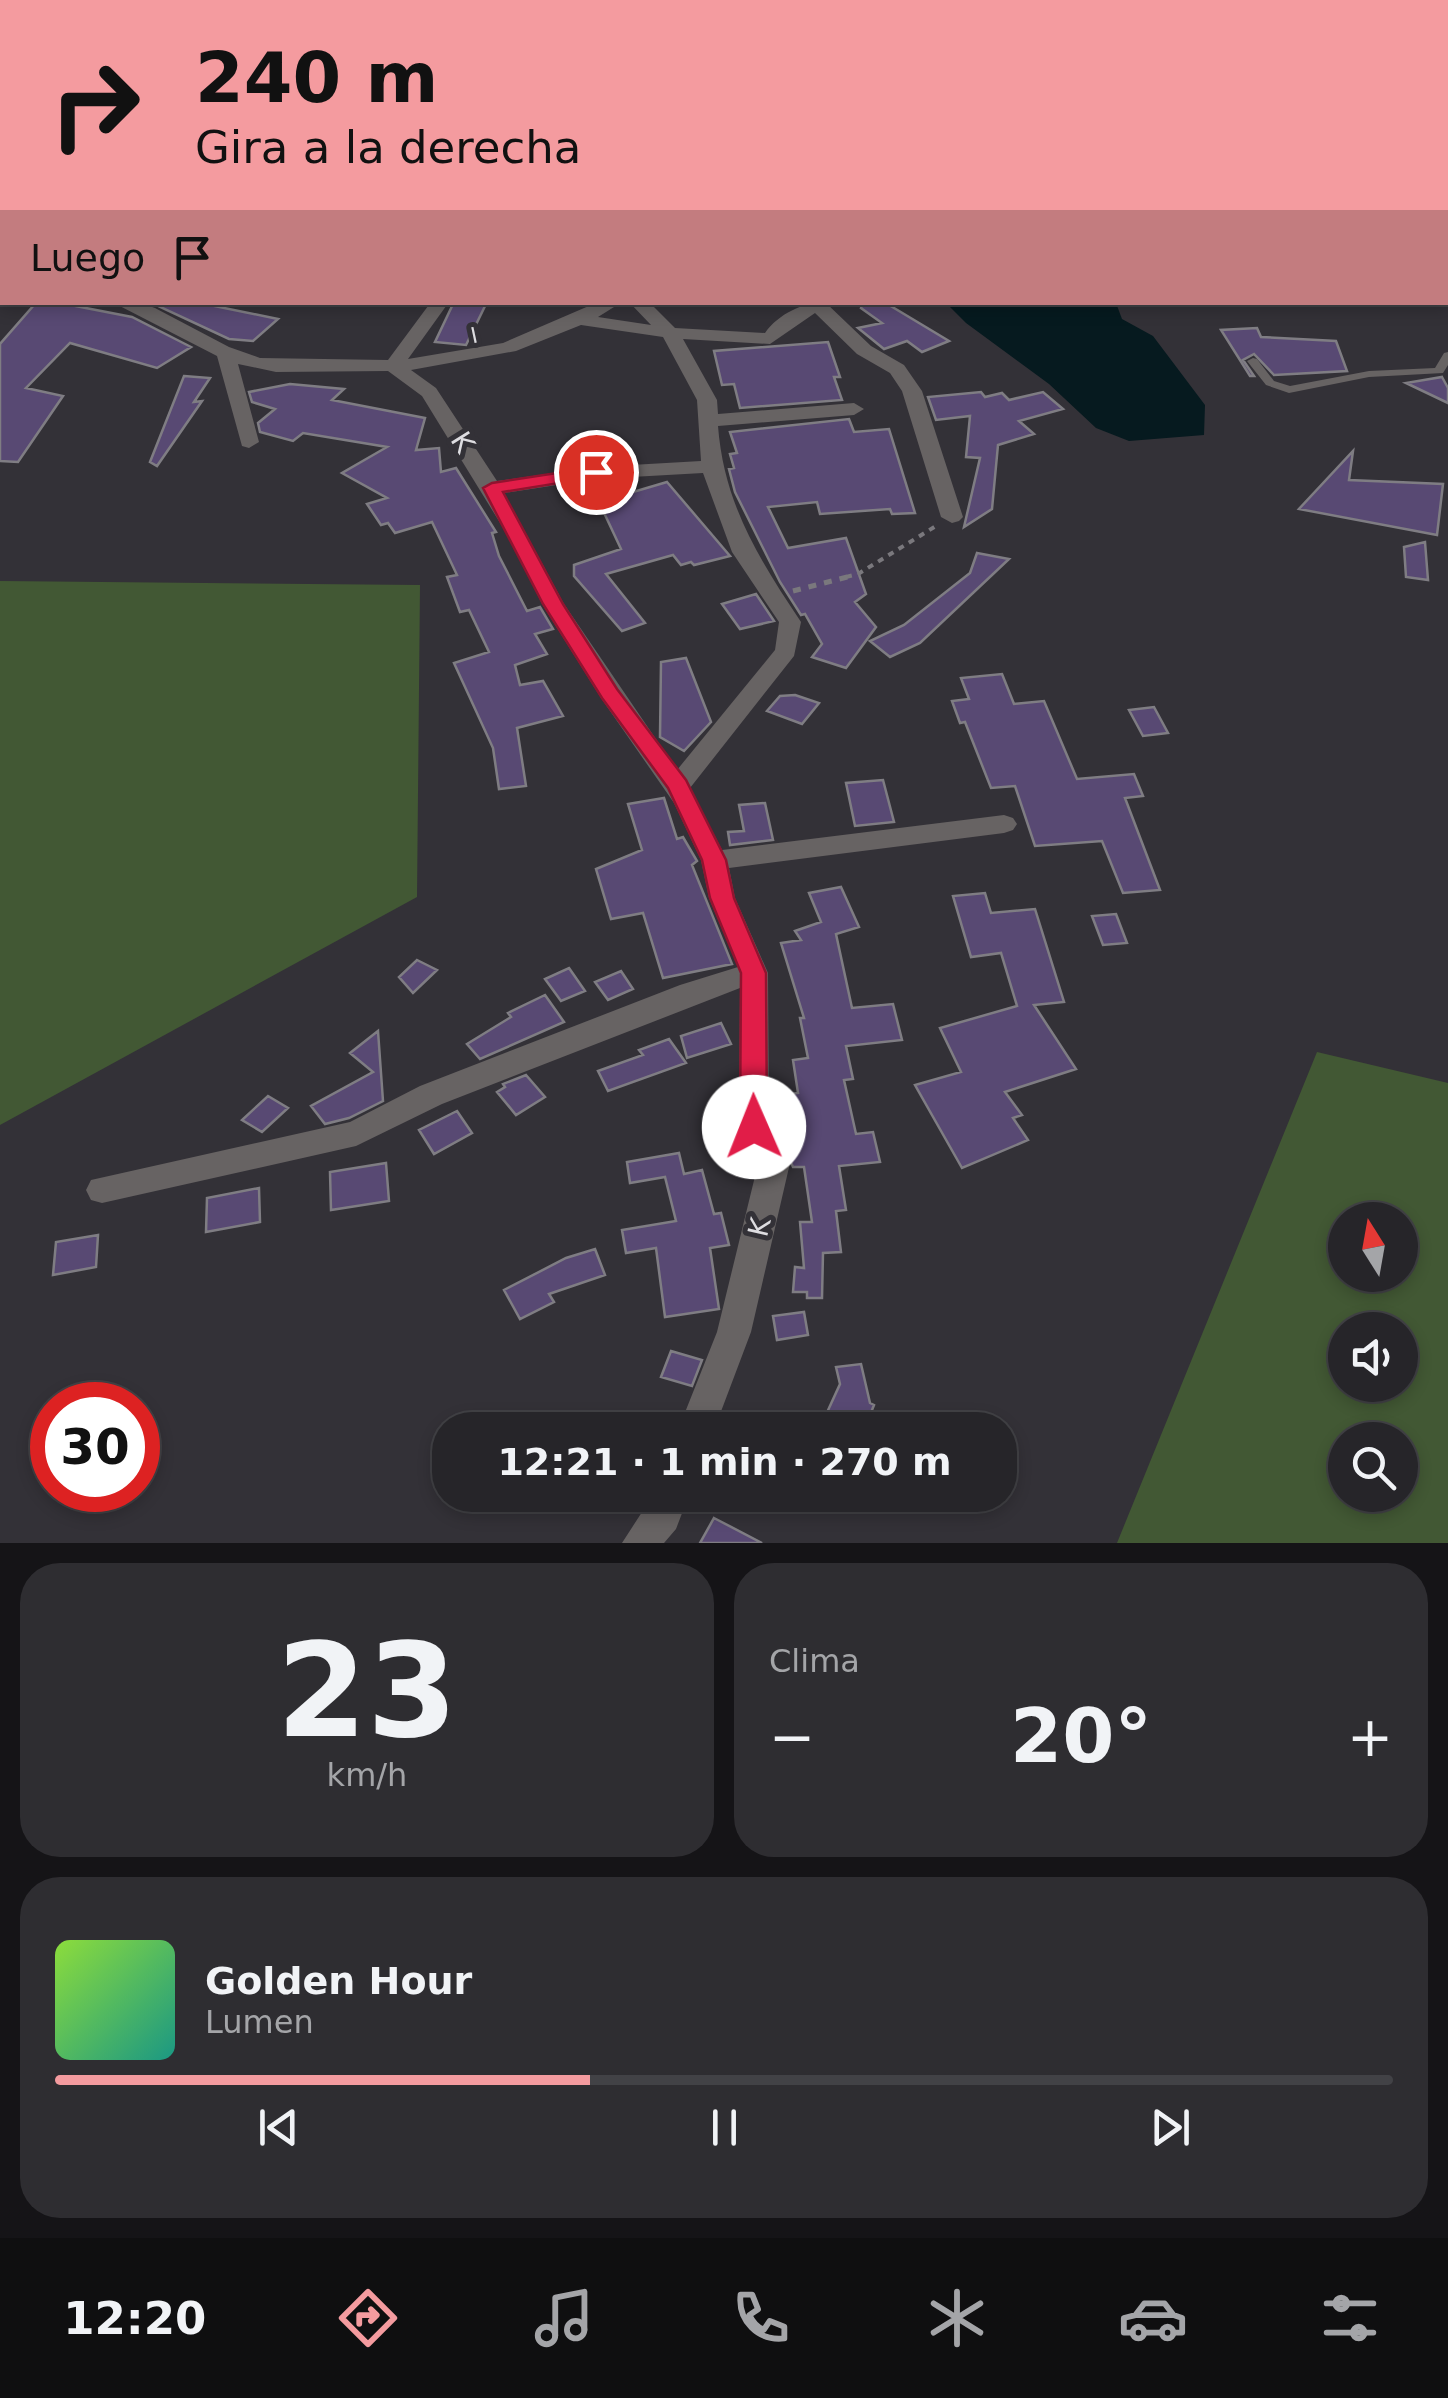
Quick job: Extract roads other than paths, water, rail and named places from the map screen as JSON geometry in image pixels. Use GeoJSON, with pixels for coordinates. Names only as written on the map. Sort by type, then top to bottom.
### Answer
{"type":"FeatureCollection","features":[{"type":"Feature","properties":{"kind":"street","name":"I"},"geometry":{"type":"LineString","coordinates":[[129,305],[161,317],[226,354],[260,364],[394,366],[469,360],[498,352],[581,320],[608,305]]}},
{"type":"Feature","properties":{"kind":"street"},"geometry":{"type":"LineString","coordinates":[[394,366],[438,305]]}},
{"type":"Feature","properties":{"kind":"street"},"geometry":{"type":"LineString","coordinates":[[641,305],[670,333],[707,400],[711,466],[743,552],[790,622],[786,651],[678,785]]}},
{"type":"Feature","properties":{"kind":"street"},"geometry":{"type":"LineString","coordinates":[[581,320],[670,333],[770,339],[777,328],[813,305]]}},
{"type":"Feature","properties":{"kind":"street"},"geometry":{"type":"LineString","coordinates":[[816,305],[864,350],[897,370],[912,391],[952,517]]}},
{"type":"Feature","properties":{"kind":"street"},"geometry":{"type":"LineString","coordinates":[[226,354],[249,442]]}},
{"type":"Feature","properties":{"kind":"street","name":"K"},"geometry":{"type":"LineString","coordinates":[[394,366],[429,392],[492,488],[553,604],[609,694],[678,785],[714,860],[722,898],[754,973],[754,1127],[774,1164],[734,1332],[703,1412]]}},
{"type":"Feature","properties":{"kind":"street"},"geometry":{"type":"LineString","coordinates":[[708,422],[854,409]]}},
{"type":"Feature","properties":{"kind":"street"},"geometry":{"type":"LineString","coordinates":[[492,488],[596,472],[711,466]]}},
{"type":"Feature","properties":{"kind":"street"},"geometry":{"type":"LineString","coordinates":[[714,860],[1004,824]]}},
{"type":"Feature","properties":{"kind":"street"},"geometry":{"type":"LineString","coordinates":[[102,1190],[356,1133],[431,1095],[690,993],[754,973]]}},
{"type":"Feature","properties":{"kind":"street"},"geometry":{"type":"LineString","coordinates":[[640,1543],[665,1512]]}},
{"type":"Feature","properties":{"kind":"lane"},"geometry":{"type":"LineString","coordinates":[[1253,361],[1270,383],[1289,390],[1368,374],[1439,371],[1448,355]]}},
{"type":"Feature","properties":{"kind":"water"},"geometry":{"type":"Polygon","coordinates":[[[948,305],[1117,305],[1122,319],[1153,336],[1205,405],[1204,435],[1129,441],[1096,428],[1049,384],[966,323],[948,305]]]}}]}
